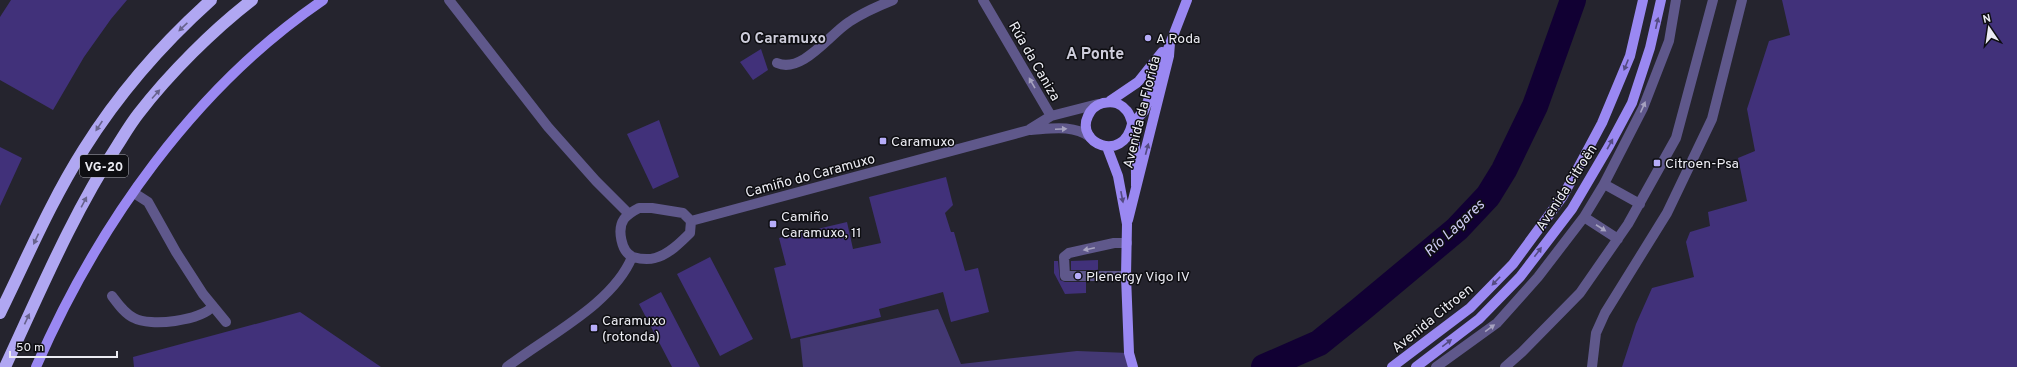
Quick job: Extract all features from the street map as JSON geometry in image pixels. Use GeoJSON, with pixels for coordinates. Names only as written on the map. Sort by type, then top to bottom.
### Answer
{"type":"FeatureCollection","features":[{"type":"Feature","properties":{"kind":"highway","name":"VG-20"},"geometry":{"type":"LineString","coordinates":[[0,313],[49,211],[88,143],[131,82],[175,34],[211,0]]}},
{"type":"Feature","properties":{"kind":"highway","name":"VG-20"},"geometry":{"type":"LineString","coordinates":[[5,367],[69,231],[99,173],[138,114],[188,58],[238,10],[252,0]]}},
{"type":"Feature","properties":{"kind":"main road"},"geometry":{"type":"LineString","coordinates":[[36,367],[79,280],[115,220],[160,157],[201,106],[269,41],[323,0]]}},
{"type":"Feature","properties":{"kind":"main road","name":"Avenida da Florida"},"geometry":{"type":"LineString","coordinates":[[1136,186],[1136,153],[1132,124],[1144,112],[1187,0]]}},
{"type":"Feature","properties":{"kind":"main road","name":"Avenida Citroën"},"geometry":{"type":"LineString","coordinates":[[1563,196],[1602,123],[1630,56],[1643,0]]}},
{"type":"Feature","properties":{"kind":"main road","name":"Avenida Citroën"},"geometry":{"type":"LineString","coordinates":[[1416,367],[1479,318],[1520,277],[1572,209],[1632,103],[1655,30],[1661,0]]}},
{"type":"Feature","properties":{"kind":"main road","name":"Avenida da Florida"},"geometry":{"type":"LineString","coordinates":[[1110,101],[1138,82],[1170,43]]}},
{"type":"Feature","properties":{"kind":"main road","name":"Avenida da Florida"},"geometry":{"type":"LineString","coordinates":[[1132,366],[1129,353],[1126,276],[1128,224],[1136,186],[1168,64],[1170,43]]}},
{"type":"Feature","properties":{"kind":"main road"},"geometry":{"type":"LineString","coordinates":[[1110,101],[1121,105],[1129,113],[1132,124],[1130,134],[1124,141],[1116,146],[1107,147],[1097,144],[1090,137],[1087,128],[1087,119],[1091,110],[1098,104],[1110,101]]}},
{"type":"Feature","properties":{"kind":"main road","name":"Avenida da Florida"},"geometry":{"type":"LineString","coordinates":[[1107,147],[1118,176],[1128,224]]}},
{"type":"Feature","properties":{"kind":"main road","name":"Avenida Citroen"},"geometry":{"type":"LineString","coordinates":[[1392,367],[1470,308],[1513,264],[1563,196]]}},
{"type":"Feature","properties":{"kind":"street"},"geometry":{"type":"LineString","coordinates":[[449,0],[548,127],[596,181],[629,214]]}},
{"type":"Feature","properties":{"kind":"street"},"geometry":{"type":"LineString","coordinates":[[776,63],[782,66],[802,59],[818,50],[838,30],[850,21],[893,0]]}},
{"type":"Feature","properties":{"kind":"street","name":"Rúa da Caniza"},"geometry":{"type":"LineString","coordinates":[[982,0],[1051,116]]}},
{"type":"Feature","properties":{"kind":"street"},"geometry":{"type":"LineString","coordinates":[[1436,367],[1496,323],[1538,277],[1584,217],[1604,184],[1643,108],[1669,40],[1676,0]]}},
{"type":"Feature","properties":{"kind":"street"},"geometry":{"type":"LineString","coordinates":[[1505,367],[1522,352],[1580,293],[1618,239],[1640,204],[1676,138],[1713,0]]}},
{"type":"Feature","properties":{"kind":"street"},"geometry":{"type":"LineString","coordinates":[[1592,367],[1596,333],[1605,313],[1667,213],[1712,119],[1742,0]]}},
{"type":"Feature","properties":{"kind":"street","name":"Camiño do Caramuxo"},"geometry":{"type":"LineString","coordinates":[[1029,130],[1051,116],[1098,104]]}},
{"type":"Feature","properties":{"kind":"street","name":"Camiño do Caramuxo"},"geometry":{"type":"LineString","coordinates":[[691,221],[1029,130],[1068,128],[1084,132],[1090,137]]}},
{"type":"Feature","properties":{"kind":"street"},"geometry":{"type":"LineString","coordinates":[[1604,184],[1640,204]]}},
{"type":"Feature","properties":{"kind":"street"},"geometry":{"type":"LineString","coordinates":[[134,193],[148,202],[176,252],[213,306],[226,322]]}},
{"type":"Feature","properties":{"kind":"street"},"geometry":{"type":"LineString","coordinates":[[639,208],[652,208],[683,213],[691,221],[690,233],[675,247],[656,258],[644,259],[632,257],[625,250],[620,228],[623,220],[639,208]]}},
{"type":"Feature","properties":{"kind":"street"},"geometry":{"type":"LineString","coordinates":[[1584,217],[1618,239]]}},
{"type":"Feature","properties":{"kind":"street"},"geometry":{"type":"LineString","coordinates":[[1126,276],[1065,276],[1064,257],[1069,253],[1114,244],[1127,243]]}},
{"type":"Feature","properties":{"kind":"street"},"geometry":{"type":"LineString","coordinates":[[507,367],[599,301],[620,279],[632,257]]}},
{"type":"Feature","properties":{"kind":"street"},"geometry":{"type":"LineString","coordinates":[[112,296],[122,309],[133,318],[147,323],[202,315],[213,306]]}},
{"type":"Feature","properties":{"kind":"shaded area"},"geometry":{"type":"Polygon","coordinates":[[[938,309],[961,364],[1077,351],[1129,353],[1128,367],[803,367],[800,339],[938,309]]]}},
{"type":"Feature","properties":{"kind":"building"},"geometry":{"type":"Polygon","coordinates":[[[11,0],[127,0],[111,19],[84,57],[53,110],[0,80],[0,17],[11,0]]]}},
{"type":"Feature","properties":{"kind":"building"},"geometry":{"type":"Polygon","coordinates":[[[1782,0],[2017,0],[2017,367],[1622,367],[1636,324],[1652,288],[1694,277],[1686,242],[1690,232],[1710,226],[1708,212],[1747,201],[1738,158],[1755,151],[1747,109],[1769,41],[1790,35],[1782,0]]]}},
{"type":"Feature","properties":{"kind":"building"},"geometry":{"type":"Polygon","coordinates":[[[761,49],[768,70],[753,80],[740,62],[761,49]]]}},
{"type":"Feature","properties":{"kind":"building"},"geometry":{"type":"Polygon","coordinates":[[[659,120],[679,177],[653,189],[627,134],[659,120]]]}},
{"type":"Feature","properties":{"kind":"building"},"geometry":{"type":"Polygon","coordinates":[[[0,147],[22,158],[0,206],[0,147]]]}},
{"type":"Feature","properties":{"kind":"building"},"geometry":{"type":"Polygon","coordinates":[[[946,177],[953,205],[945,213],[951,232],[954,232],[965,271],[978,268],[989,312],[951,322],[943,292],[879,309],[881,317],[791,339],[774,268],[786,265],[779,238],[847,222],[853,249],[881,243],[869,197],[946,177]]]}},
{"type":"Feature","properties":{"kind":"building"},"geometry":{"type":"Polygon","coordinates":[[[710,257],[753,339],[720,356],[677,274],[710,257]]]}},
{"type":"Feature","properties":{"kind":"building"},"geometry":{"type":"Polygon","coordinates":[[[1098,260],[1098,270],[1071,270],[1071,261],[1098,260]]]}},
{"type":"Feature","properties":{"kind":"building"},"geometry":{"type":"Polygon","coordinates":[[[1054,261],[1058,261],[1060,280],[1065,282],[1086,282],[1086,293],[1065,294],[1054,273],[1054,261]]]}},
{"type":"Feature","properties":{"kind":"building"},"geometry":{"type":"Polygon","coordinates":[[[661,292],[700,367],[672,367],[639,304],[661,292]]]}},
{"type":"Feature","properties":{"kind":"building"},"geometry":{"type":"Polygon","coordinates":[[[300,312],[381,367],[134,367],[133,357],[300,312]]]}},
{"type":"Feature","properties":{"kind":"waterway","name":"Río Lagares"},"geometry":{"type":"LineString","coordinates":[[1264,367],[1319,343],[1457,229],[1488,196],[1504,170],[1535,106],[1573,0]]}},
{"type":"Feature","properties":{"kind":"place","name":"A Roda"},"geometry":{"type":"Point","coordinates":[1148,38]}},
{"type":"Feature","properties":{"kind":"place","name":"Caramuxo"},"geometry":{"type":"Point","coordinates":[883,141]}},
{"type":"Feature","properties":{"kind":"place","name":"Citroen-Psa"},"geometry":{"type":"Point","coordinates":[1657,163]}},
{"type":"Feature","properties":{"kind":"place","name":"Camiño Caramuxo, 11"},"geometry":{"type":"Point","coordinates":[773,224]}},
{"type":"Feature","properties":{"kind":"place","name":"Plenergy Vigo IV"},"geometry":{"type":"Point","coordinates":[1078,276]}},
{"type":"Feature","properties":{"kind":"place","name":"Caramuxo (rotonda)"},"geometry":{"type":"Point","coordinates":[594,328]}},
{"type":"Feature","properties":{"kind":"district","name":"O Caramuxo"},"geometry":{"type":"Point","coordinates":[783,38]}},
{"type":"Feature","properties":{"kind":"district","name":"A Ponte"},"geometry":{"type":"Point","coordinates":[1095,53]}}]}
